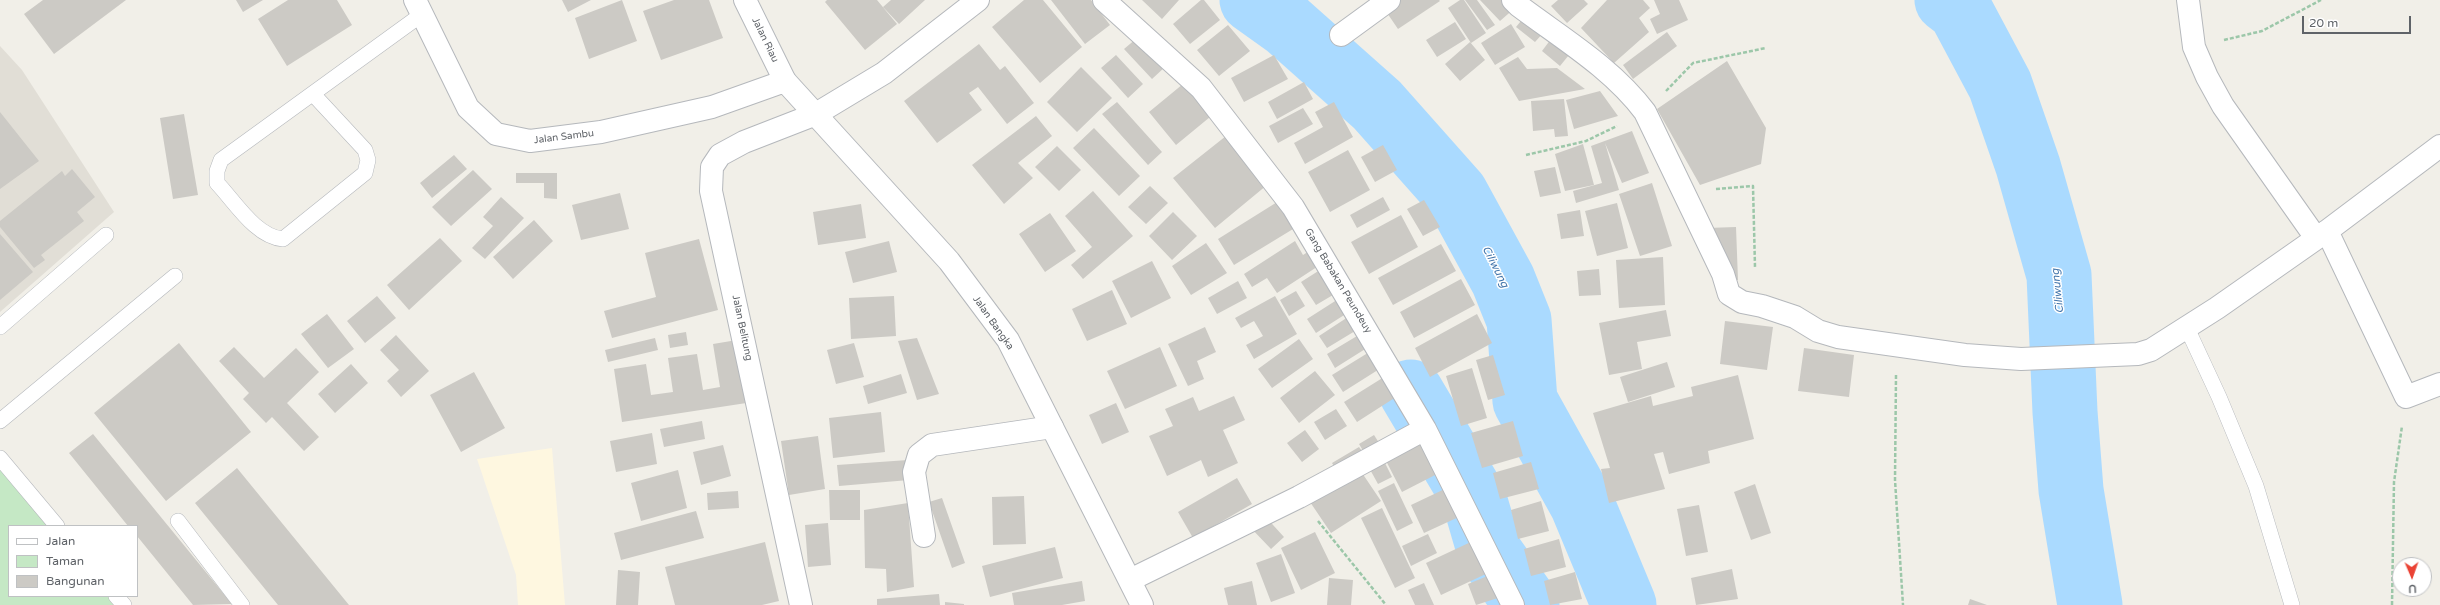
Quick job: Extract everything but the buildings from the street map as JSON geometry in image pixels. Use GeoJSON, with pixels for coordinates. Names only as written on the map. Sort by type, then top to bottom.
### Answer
{"type":"FeatureCollection","features":[{"type":"Feature","properties":{"kind":"street","name":"Jalan Riau"},"geometry":{"type":"LineString","coordinates":[[744,0],[785,81]]}},
{"type":"Feature","properties":{"kind":"street"},"geometry":{"type":"LineString","coordinates":[[816,114],[884,73],[978,0]]}},
{"type":"Feature","properties":{"kind":"street","name":"Gang Babakan Peundeuy"},"geometry":{"type":"LineString","coordinates":[[1104,0],[1201,88],[1294,207],[1425,429],[1513,605]]}},
{"type":"Feature","properties":{"kind":"street"},"geometry":{"type":"LineString","coordinates":[[1341,35],[1389,0]]}},
{"type":"Feature","properties":{"kind":"street"},"geometry":{"type":"LineString","coordinates":[[1513,0],[1600,65],[1629,90],[1645,112],[1684,191],[1723,274],[1729,294],[1742,302],[1762,306],[1795,317],[1818,331],[1838,337],[1965,355],[2021,358],[2116,353],[2138,354],[2151,350],[2187,328],[2322,234],[2440,146]]}},
{"type":"Feature","properties":{"kind":"street"},"geometry":{"type":"LineString","coordinates":[[2188,0],[2194,47],[2207,77],[2224,106],[2322,234],[2406,397],[2440,384]]}},
{"type":"Feature","properties":{"kind":"street","name":"Jalan Sambu"},"geometry":{"type":"LineString","coordinates":[[418,8],[468,108],[496,134],[530,141],[601,132],[712,107],[785,81]]}},
{"type":"Feature","properties":{"kind":"street","name":"Jalan Bangka"},"geometry":{"type":"LineString","coordinates":[[785,81],[949,261],[1008,340],[1142,605]]}},
{"type":"Feature","properties":{"kind":"street","name":"Jalan Belitung"},"geometry":{"type":"LineString","coordinates":[[801,605],[711,191],[712,167],[720,155],[744,142],[816,114]]}},
{"type":"Feature","properties":{"kind":"street"},"geometry":{"type":"LineString","coordinates":[[924,536],[914,472],[919,455],[932,445],[1052,427]]}},
{"type":"Feature","properties":{"kind":"street"},"geometry":{"type":"LineString","coordinates":[[1130,580],[1299,497],[1425,429]]}},
{"type":"Feature","properties":{"kind":"lane"},"geometry":{"type":"LineString","coordinates":[[313,94],[365,150],[368,160],[365,174],[283,239],[271,238],[259,229],[217,183],[217,171],[221,160],[313,94],[418,8]]}},
{"type":"Feature","properties":{"kind":"lane"},"geometry":{"type":"LineString","coordinates":[[0,327],[106,235]]}},
{"type":"Feature","properties":{"kind":"lane"},"geometry":{"type":"LineString","coordinates":[[0,421],[175,276]]}},
{"type":"Feature","properties":{"kind":"lane"},"geometry":{"type":"LineString","coordinates":[[2187,328],[2219,397],[2256,486],[2292,605]]}},
{"type":"Feature","properties":{"kind":"lane"},"geometry":{"type":"LineString","coordinates":[[0,458],[56,525]]}},
{"type":"Feature","properties":{"kind":"lane"},"geometry":{"type":"LineString","coordinates":[[178,522],[242,605]]}},
{"type":"Feature","properties":{"kind":"lane"},"geometry":{"type":"LineString","coordinates":[[117,597],[124,605]]}},
{"type":"Feature","properties":{"kind":"path"},"geometry":{"type":"LineString","coordinates":[[2194,47],[2262,31],[2321,0]]}},
{"type":"Feature","properties":{"kind":"path"},"geometry":{"type":"LineString","coordinates":[[1526,155],[1586,141],[1645,112],[1693,63],[1766,48]]}},
{"type":"Feature","properties":{"kind":"path"},"geometry":{"type":"LineString","coordinates":[[1684,191],[1753,186],[1755,288],[1729,294]]}},
{"type":"Feature","properties":{"kind":"path"},"geometry":{"type":"LineString","coordinates":[[1896,345],[1895,480],[1903,605]]}},
{"type":"Feature","properties":{"kind":"path"},"geometry":{"type":"LineString","coordinates":[[2392,605],[2394,482],[2406,397]]}},
{"type":"Feature","properties":{"kind":"path"},"geometry":{"type":"LineString","coordinates":[[1299,497],[1386,605]]}},
{"type":"Feature","properties":{"kind":"shaded area"},"geometry":{"type":"Polygon","coordinates":[[[0,46],[22,70],[114,212],[0,312],[0,46]]]}},
{"type":"Feature","properties":{"kind":"shaded area"},"geometry":{"type":"Polygon","coordinates":[[[552,448],[565,605],[518,605],[516,575],[477,459],[552,448]]]}},
{"type":"Feature","properties":{"kind":"green space"},"geometry":{"type":"Polygon","coordinates":[[[0,458],[56,525],[8,525],[8,597],[117,597],[124,605],[0,605],[0,458]]]}},
{"type":"Feature","properties":{"kind":"waterway","name":"Ciliwung"},"geometry":{"type":"LineString","coordinates":[[1252,0],[1287,25],[1377,105],[1456,194],[1503,280],[1519,320],[1525,401],[1582,504],[1624,605]]}},
{"type":"Feature","properties":{"kind":"waterway","name":"Ciliwung"},"geometry":{"type":"LineString","coordinates":[[1947,0],[1960,10],[2000,85],[2028,166],[2059,275],[2065,412],[2071,490],[2090,605]]}},
{"type":"Feature","properties":{"kind":"waterway"},"geometry":{"type":"LineString","coordinates":[[1411,392],[1474,498],[1490,553],[1527,605]]}}]}
